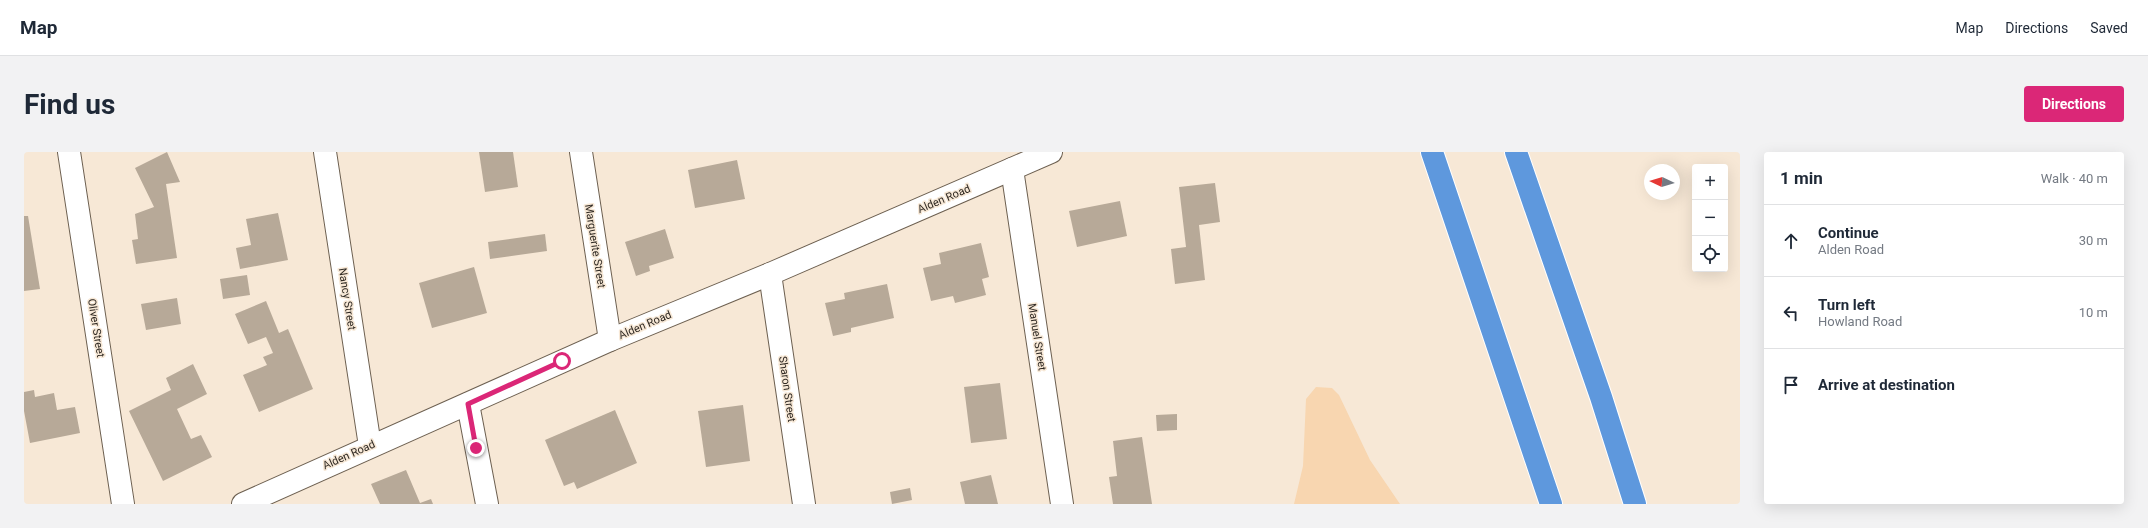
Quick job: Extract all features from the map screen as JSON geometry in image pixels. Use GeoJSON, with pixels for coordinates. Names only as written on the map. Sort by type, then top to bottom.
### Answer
{"type":"FeatureCollection","features":[{"type":"Feature","properties":{"kind":"highway"},"geometry":{"type":"LineString","coordinates":[[1432,152],[1551,504]]}},
{"type":"Feature","properties":{"kind":"highway"},"geometry":{"type":"LineString","coordinates":[[1516,152],[1601,397],[1636,504]]}},
{"type":"Feature","properties":{"kind":"street","name":"Oliver Street"},"geometry":{"type":"LineString","coordinates":[[69,152],[123,504]]}},
{"type":"Feature","properties":{"kind":"street","name":"Nancy Street"},"geometry":{"type":"LineString","coordinates":[[325,152],[370,446]]}},
{"type":"Feature","properties":{"kind":"street","name":"Marguerite Street"},"geometry":{"type":"LineString","coordinates":[[581,152],[610,340]]}},
{"type":"Feature","properties":{"kind":"street","name":"Alden Road"},"geometry":{"type":"LineString","coordinates":[[243,504],[610,340],[770,274],[1051,152]]}},
{"type":"Feature","properties":{"kind":"street","name":"Manuel Street"},"geometry":{"type":"LineString","coordinates":[[1012,169],[1062,504]]}},
{"type":"Feature","properties":{"kind":"street","name":"Sharon Street"},"geometry":{"type":"LineString","coordinates":[[770,274],[804,504]]}},
{"type":"Feature","properties":{"kind":"street"},"geometry":{"type":"LineString","coordinates":[[468,404],[487,504]]}},
{"type":"Feature","properties":{"kind":"shaded area"},"geometry":{"type":"Polygon","coordinates":[[[1316,387],[1332,388],[1339,395],[1370,460],[1400,504],[1294,504],[1303,466],[1306,399],[1316,387]]]}},
{"type":"Feature","properties":{"kind":"building"},"geometry":{"type":"Polygon","coordinates":[[[167,152],[180,182],[166,184],[177,258],[136,264],[132,240],[138,239],[135,214],[154,207],[135,168],[167,152]]]}},
{"type":"Feature","properties":{"kind":"building"},"geometry":{"type":"Polygon","coordinates":[[[479,152],[513,152],[518,187],[485,192],[479,152]]]}},
{"type":"Feature","properties":{"kind":"building"},"geometry":{"type":"Polygon","coordinates":[[[737,160],[745,199],[695,208],[688,170],[737,160]]]}},
{"type":"Feature","properties":{"kind":"building"},"geometry":{"type":"Polygon","coordinates":[[[1215,183],[1220,222],[1199,225],[1205,280],[1175,284],[1171,249],[1186,247],[1179,187],[1215,183]]]}},
{"type":"Feature","properties":{"kind":"building"},"geometry":{"type":"Polygon","coordinates":[[[1120,201],[1127,236],[1077,247],[1069,211],[1120,201]]]}},
{"type":"Feature","properties":{"kind":"building"},"geometry":{"type":"Polygon","coordinates":[[[278,213],[288,260],[240,269],[236,248],[251,245],[246,219],[278,213]]]}},
{"type":"Feature","properties":{"kind":"building"},"geometry":{"type":"Polygon","coordinates":[[[24,216],[28,216],[40,289],[24,291],[24,216]]]}},
{"type":"Feature","properties":{"kind":"building"},"geometry":{"type":"Polygon","coordinates":[[[665,229],[674,258],[649,266],[650,271],[636,276],[625,242],[665,229]]]}},
{"type":"Feature","properties":{"kind":"building"},"geometry":{"type":"Polygon","coordinates":[[[545,234],[547,251],[490,259],[488,242],[545,234]]]}},
{"type":"Feature","properties":{"kind":"building"},"geometry":{"type":"Polygon","coordinates":[[[981,243],[989,277],[982,279],[986,295],[955,303],[953,296],[931,301],[923,268],[941,264],[939,253],[981,243]]]}},
{"type":"Feature","properties":{"kind":"building"},"geometry":{"type":"Polygon","coordinates":[[[474,267],[487,313],[432,328],[419,283],[474,267]]]}},
{"type":"Feature","properties":{"kind":"building"},"geometry":{"type":"Polygon","coordinates":[[[247,275],[250,295],[223,299],[220,279],[247,275]]]}},
{"type":"Feature","properties":{"kind":"building"},"geometry":{"type":"Polygon","coordinates":[[[887,284],[894,318],[851,328],[851,332],[833,336],[825,303],[845,299],[844,293],[887,284]]]}},
{"type":"Feature","properties":{"kind":"building"},"geometry":{"type":"Polygon","coordinates":[[[177,298],[181,324],[146,330],[141,304],[177,298]]]}},
{"type":"Feature","properties":{"kind":"building"},"geometry":{"type":"Polygon","coordinates":[[[266,301],[279,333],[288,329],[313,389],[259,412],[243,375],[267,365],[263,357],[273,353],[266,337],[248,344],[235,314],[266,301]]]}},
{"type":"Feature","properties":{"kind":"building"},"geometry":{"type":"Polygon","coordinates":[[[193,364],[207,394],[177,409],[191,439],[201,435],[212,457],[163,481],[129,411],[171,390],[166,378],[193,364]]]}},
{"type":"Feature","properties":{"kind":"building"},"geometry":{"type":"Polygon","coordinates":[[[1000,383],[1007,439],[971,443],[964,387],[1000,383]]]}},
{"type":"Feature","properties":{"kind":"building"},"geometry":{"type":"Polygon","coordinates":[[[34,390],[35,397],[54,393],[57,410],[75,407],[80,433],[30,443],[24,411],[24,392],[34,390]]]}},
{"type":"Feature","properties":{"kind":"building"},"geometry":{"type":"Polygon","coordinates":[[[743,405],[750,461],[706,467],[698,411],[743,405]]]}},
{"type":"Feature","properties":{"kind":"building"},"geometry":{"type":"Polygon","coordinates":[[[615,410],[637,463],[577,489],[574,482],[564,486],[545,440],[615,410]]]}},
{"type":"Feature","properties":{"kind":"building"},"geometry":{"type":"Polygon","coordinates":[[[1177,414],[1177,430],[1157,431],[1156,415],[1177,414]]]}},
{"type":"Feature","properties":{"kind":"building"},"geometry":{"type":"Polygon","coordinates":[[[1142,437],[1152,504],[1113,504],[1109,477],[1117,476],[1113,441],[1142,437]]]}},
{"type":"Feature","properties":{"kind":"building"},"geometry":{"type":"Polygon","coordinates":[[[406,470],[420,503],[431,499],[433,504],[380,504],[371,484],[406,470]]]}},
{"type":"Feature","properties":{"kind":"building"},"geometry":{"type":"Polygon","coordinates":[[[991,475],[998,504],[965,504],[960,482],[991,475]]]}},
{"type":"Feature","properties":{"kind":"building"},"geometry":{"type":"Polygon","coordinates":[[[910,488],[912,500],[892,504],[890,492],[910,488]]]}},
{"type":"Feature","properties":{"kind":"route"},"geometry":{"type":"LineString","coordinates":[[476,448],[468,404],[562,361]]}}]}
